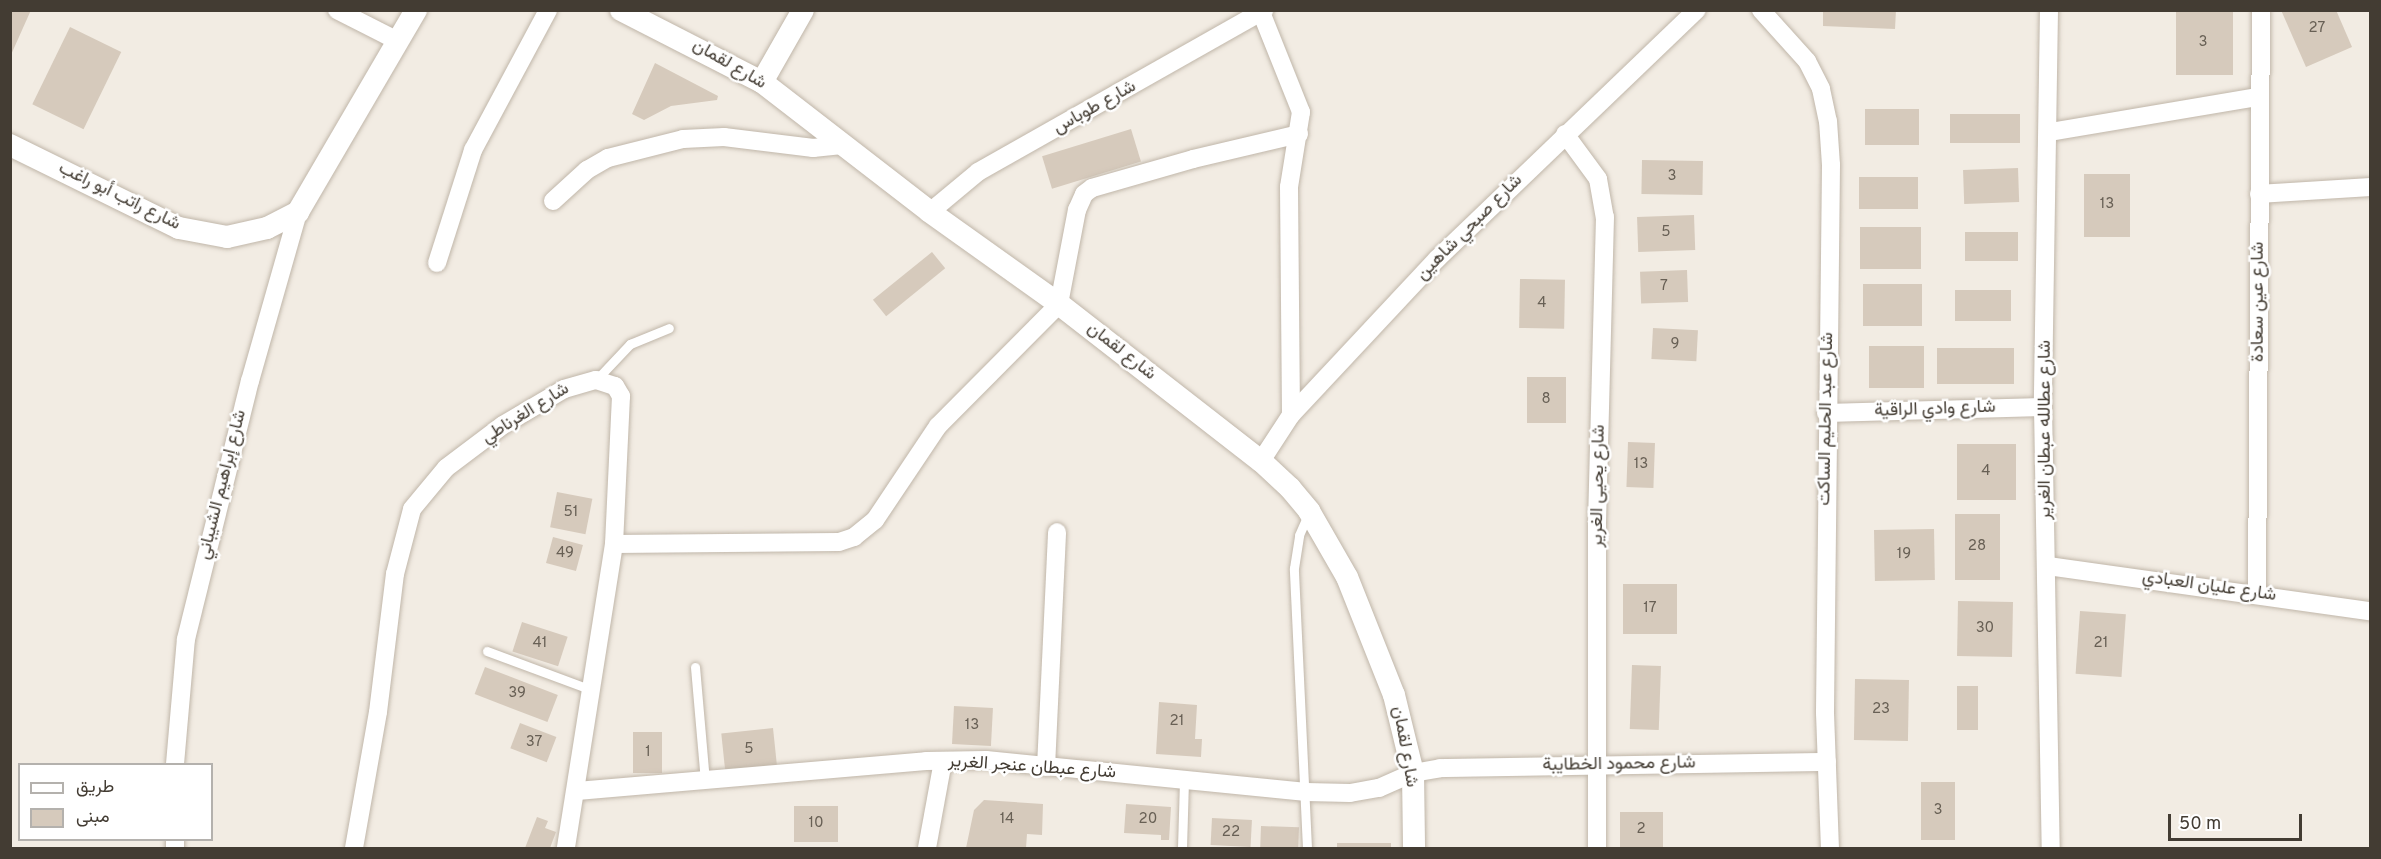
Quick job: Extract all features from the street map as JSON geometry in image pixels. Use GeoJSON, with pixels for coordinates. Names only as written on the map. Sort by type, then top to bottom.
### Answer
{"type":"FeatureCollection","features":[{"type":"Feature","properties":{"kind":"street"},"geometry":{"type":"LineString","coordinates":[[337,10],[396,40]]}},
{"type":"Feature","properties":{"kind":"street"},"geometry":{"type":"LineString","coordinates":[[298,212],[396,40],[416,10]]}},
{"type":"Feature","properties":{"kind":"street"},"geometry":{"type":"LineString","coordinates":[[437,262],[473,150],[548,10]]}},
{"type":"Feature","properties":{"kind":"street","name":"شارع لقمان"},"geometry":{"type":"LineString","coordinates":[[621,10],[762,82],[930,212],[1059,304],[1261,461],[1309,511],[1347,577],[1395,695],[1413,773],[1414,849]]}},
{"type":"Feature","properties":{"kind":"street"},"geometry":{"type":"LineString","coordinates":[[762,82],[802,10]]}},
{"type":"Feature","properties":{"kind":"street","name":"شارع صبحي شاهين"},"geometry":{"type":"LineString","coordinates":[[1261,461],[1291,415],[1437,259],[1697,10]]}},
{"type":"Feature","properties":{"kind":"street","name":"شارع عبد الحليم الساكت"},"geometry":{"type":"LineString","coordinates":[[1761,10],[1807,61],[1821,89],[1828,121],[1831,165],[1826,413],[1827,762],[1830,849]]}},
{"type":"Feature","properties":{"kind":"street","name":"شارع عطالله عبطان الغرير"},"geometry":{"type":"LineString","coordinates":[[2049,10],[2050,132],[2043,407],[2048,566],[2051,849]]}},
{"type":"Feature","properties":{"kind":"street","name":"شارع عين سعادة"},"geometry":{"type":"LineString","coordinates":[[2257,593],[2258,97],[2261,10]]}},
{"type":"Feature","properties":{"kind":"street"},"geometry":{"type":"LineString","coordinates":[[1262,11],[1301,112],[1288,187],[1291,415]]}},
{"type":"Feature","properties":{"kind":"street","name":"شارع طوباس"},"geometry":{"type":"LineString","coordinates":[[930,212],[978,172],[1262,11]]}},
{"type":"Feature","properties":{"kind":"street"},"geometry":{"type":"LineString","coordinates":[[2050,132],[2258,97]]}},
{"type":"Feature","properties":{"kind":"street"},"geometry":{"type":"LineString","coordinates":[[614,544],[839,542],[854,537],[875,520],[938,426],[1059,304],[1077,210],[1092,188],[1299,134]]}},
{"type":"Feature","properties":{"kind":"street","name":"شارع يحيى الغرير"},"geometry":{"type":"LineString","coordinates":[[1565,134],[1598,179],[1605,217],[1597,849]]}},
{"type":"Feature","properties":{"kind":"street"},"geometry":{"type":"LineString","coordinates":[[554,201],[587,170],[608,158],[683,139],[724,137],[813,148],[842,145]]}},
{"type":"Feature","properties":{"kind":"street","name":"شارع راتب أبو راغب"},"geometry":{"type":"LineString","coordinates":[[10,145],[179,228],[227,237],[267,228],[298,212]]}},
{"type":"Feature","properties":{"kind":"street"},"geometry":{"type":"LineString","coordinates":[[2259,194],[2370,187]]}},
{"type":"Feature","properties":{"kind":"street","name":"شارع إبراهيم الشيباني"},"geometry":{"type":"LineString","coordinates":[[176,763],[186,639],[247,392],[298,212]]}},
{"type":"Feature","properties":{"kind":"street"},"geometry":{"type":"LineString","coordinates":[[566,849],[577,791],[614,544],[621,396],[615,386],[596,380]]}},
{"type":"Feature","properties":{"kind":"street","name":"شارع الغرناطي"},"geometry":{"type":"LineString","coordinates":[[354,849],[378,712],[394,574],[412,509],[446,468],[503,425],[564,389],[596,380]]}},
{"type":"Feature","properties":{"kind":"street","name":"شارع وادي الراقية"},"geometry":{"type":"LineString","coordinates":[[1826,413],[2043,407]]}},
{"type":"Feature","properties":{"kind":"street"},"geometry":{"type":"LineString","coordinates":[[1046,767],[1057,532]]}},
{"type":"Feature","properties":{"kind":"street","name":"شارع عليان العبادي"},"geometry":{"type":"LineString","coordinates":[[2048,566],[2257,593],[2370,611]]}},
{"type":"Feature","properties":{"kind":"street","name":"شارع عبطان عنجر الغرير"},"geometry":{"type":"LineString","coordinates":[[577,791],[944,761],[986,760],[1306,792],[1378,788],[1413,773]]}},
{"type":"Feature","properties":{"kind":"street"},"geometry":{"type":"LineString","coordinates":[[927,849],[944,761]]}},
{"type":"Feature","properties":{"kind":"street","name":"شارع محمود الخطايبة"},"geometry":{"type":"LineString","coordinates":[[1413,773],[1465,766],[1827,762]]}},
{"type":"Feature","properties":{"kind":"lane"},"geometry":{"type":"LineString","coordinates":[[596,380],[630,344],[669,328]]}},
{"type":"Feature","properties":{"kind":"lane"},"geometry":{"type":"LineString","coordinates":[[1307,849],[1294,568],[1299,535],[1309,511]]}},
{"type":"Feature","properties":{"kind":"lane"},"geometry":{"type":"LineString","coordinates":[[487,651],[592,690]]}},
{"type":"Feature","properties":{"kind":"lane"},"geometry":{"type":"LineString","coordinates":[[695,668],[705,781]]}},
{"type":"Feature","properties":{"kind":"lane"},"geometry":{"type":"LineString","coordinates":[[1182,849],[1184,780]]}},
{"type":"Feature","properties":{"kind":"building"},"geometry":{"type":"Polygon","coordinates":[[[10,10],[31,10],[10,57],[10,10]]]}},
{"type":"Feature","properties":{"kind":"building"},"geometry":{"type":"Polygon","coordinates":[[[1823,10],[1896,10],[1895,29],[1823,26],[1823,10]]]}},
{"type":"Feature","properties":{"kind":"building"},"geometry":{"type":"Polygon","coordinates":[[[2176,10],[2233,10],[2233,75],[2176,75],[2176,10]]]}},
{"type":"Feature","properties":{"kind":"building"},"geometry":{"type":"Polygon","coordinates":[[[2281,10],[2336,10],[2352,47],[2306,67],[2281,10]]]}},
{"type":"Feature","properties":{"kind":"building"},"geometry":{"type":"Polygon","coordinates":[[[70,27],[121,52],[84,129],[32,104],[70,27]]]}},
{"type":"Feature","properties":{"kind":"building"},"geometry":{"type":"Polygon","coordinates":[[[655,63],[718,96],[717,100],[671,106],[644,120],[632,114],[655,63]]]}},
{"type":"Feature","properties":{"kind":"building"},"geometry":{"type":"Polygon","coordinates":[[[1865,109],[1919,109],[1919,145],[1865,145],[1865,109]]]}},
{"type":"Feature","properties":{"kind":"building"},"geometry":{"type":"Polygon","coordinates":[[[1950,114],[2020,114],[2020,143],[1950,143],[1950,114]]]}},
{"type":"Feature","properties":{"kind":"building"},"geometry":{"type":"Polygon","coordinates":[[[1131,129],[1141,162],[1052,189],[1042,156],[1131,129]]]}},
{"type":"Feature","properties":{"kind":"building"},"geometry":{"type":"Polygon","coordinates":[[[1642,160],[1703,161],[1702,195],[1641,194],[1642,160]]]}},
{"type":"Feature","properties":{"kind":"building"},"geometry":{"type":"Polygon","coordinates":[[[2018,168],[2019,202],[1964,204],[1963,170],[2018,168]]]}},
{"type":"Feature","properties":{"kind":"building"},"geometry":{"type":"Polygon","coordinates":[[[2084,174],[2130,174],[2130,237],[2084,237],[2084,174]]]}},
{"type":"Feature","properties":{"kind":"building"},"geometry":{"type":"Polygon","coordinates":[[[1859,177],[1918,177],[1918,209],[1859,209],[1859,177]]]}},
{"type":"Feature","properties":{"kind":"building"},"geometry":{"type":"Polygon","coordinates":[[[1694,215],[1695,250],[1638,252],[1637,217],[1694,215]]]}},
{"type":"Feature","properties":{"kind":"building"},"geometry":{"type":"Polygon","coordinates":[[[1860,227],[1921,227],[1921,269],[1860,269],[1860,227]]]}},
{"type":"Feature","properties":{"kind":"building"},"geometry":{"type":"Polygon","coordinates":[[[1965,232],[2018,232],[2018,261],[1965,261],[1965,232]]]}},
{"type":"Feature","properties":{"kind":"building"},"geometry":{"type":"Polygon","coordinates":[[[932,252],[945,268],[886,316],[873,300],[932,252]]]}},
{"type":"Feature","properties":{"kind":"building"},"geometry":{"type":"Polygon","coordinates":[[[1687,270],[1688,302],[1641,304],[1640,272],[1687,270]]]}},
{"type":"Feature","properties":{"kind":"building"},"geometry":{"type":"Polygon","coordinates":[[[1520,279],[1565,280],[1564,329],[1519,328],[1520,279]]]}},
{"type":"Feature","properties":{"kind":"building"},"geometry":{"type":"Polygon","coordinates":[[[1863,284],[1922,284],[1922,326],[1863,326],[1863,284]]]}},
{"type":"Feature","properties":{"kind":"building"},"geometry":{"type":"Polygon","coordinates":[[[1955,290],[2011,290],[2011,321],[1955,321],[1955,290]]]}},
{"type":"Feature","properties":{"kind":"building"},"geometry":{"type":"Polygon","coordinates":[[[1653,328],[1698,330],[1696,361],[1651,359],[1653,328]]]}},
{"type":"Feature","properties":{"kind":"building"},"geometry":{"type":"Polygon","coordinates":[[[1869,346],[1924,346],[1924,388],[1869,388],[1869,346]]]}},
{"type":"Feature","properties":{"kind":"building"},"geometry":{"type":"Polygon","coordinates":[[[1937,348],[2014,348],[2014,384],[1937,384],[1937,348]]]}},
{"type":"Feature","properties":{"kind":"building"},"geometry":{"type":"Polygon","coordinates":[[[1527,377],[1566,377],[1566,423],[1527,423],[1527,377]]]}},
{"type":"Feature","properties":{"kind":"building"},"geometry":{"type":"Polygon","coordinates":[[[1628,442],[1655,443],[1653,488],[1626,487],[1628,442]]]}},
{"type":"Feature","properties":{"kind":"building"},"geometry":{"type":"Polygon","coordinates":[[[1957,444],[2016,444],[2016,500],[1957,500],[1957,444]]]}},
{"type":"Feature","properties":{"kind":"building"},"geometry":{"type":"Polygon","coordinates":[[[557,492],[592,499],[585,534],[550,527],[557,492]]]}},
{"type":"Feature","properties":{"kind":"building"},"geometry":{"type":"Polygon","coordinates":[[[1955,514],[2000,514],[2000,580],[1955,580],[1955,514]]]}},
{"type":"Feature","properties":{"kind":"building"},"geometry":{"type":"Polygon","coordinates":[[[1934,529],[1935,580],[1875,581],[1874,530],[1934,529]]]}},
{"type":"Feature","properties":{"kind":"building"},"geometry":{"type":"Polygon","coordinates":[[[553,537],[583,545],[576,571],[546,563],[553,537]]]}},
{"type":"Feature","properties":{"kind":"building"},"geometry":{"type":"Polygon","coordinates":[[[1623,584],[1677,584],[1677,634],[1623,634],[1623,584]]]}},
{"type":"Feature","properties":{"kind":"building"},"geometry":{"type":"Polygon","coordinates":[[[1958,601],[2013,602],[2012,657],[1957,656],[1958,601]]]}},
{"type":"Feature","properties":{"kind":"building"},"geometry":{"type":"Polygon","coordinates":[[[2080,611],[2126,614],[2121,677],[2076,674],[2080,611]]]}},
{"type":"Feature","properties":{"kind":"building"},"geometry":{"type":"Polygon","coordinates":[[[522,622],[568,637],[558,666],[512,651],[522,622]]]}},
{"type":"Feature","properties":{"kind":"building"},"geometry":{"type":"Polygon","coordinates":[[[1632,665],[1661,666],[1659,730],[1630,729],[1632,665]]]}},
{"type":"Feature","properties":{"kind":"building"},"geometry":{"type":"Polygon","coordinates":[[[485,667],[558,695],[547,722],[475,694],[485,667]]]}},
{"type":"Feature","properties":{"kind":"building"},"geometry":{"type":"Polygon","coordinates":[[[1855,679],[1909,680],[1908,741],[1854,740],[1855,679]]]}},
{"type":"Feature","properties":{"kind":"building"},"geometry":{"type":"Polygon","coordinates":[[[1957,686],[1978,686],[1978,730],[1957,730],[1957,686]]]}},
{"type":"Feature","properties":{"kind":"building"},"geometry":{"type":"Polygon","coordinates":[[[1159,702],[1197,705],[1195,739],[1202,739],[1201,757],[1156,754],[1159,702]]]}},
{"type":"Feature","properties":{"kind":"building"},"geometry":{"type":"Polygon","coordinates":[[[954,706],[993,708],[991,746],[952,744],[954,706]]]}},
{"type":"Feature","properties":{"kind":"building"},"geometry":{"type":"Polygon","coordinates":[[[520,723],[556,737],[547,762],[510,748],[520,723]]]}},
{"type":"Feature","properties":{"kind":"building"},"geometry":{"type":"Polygon","coordinates":[[[773,728],[777,765],[725,770],[721,733],[773,728]]]}},
{"type":"Feature","properties":{"kind":"building"},"geometry":{"type":"Polygon","coordinates":[[[633,732],[662,732],[662,773],[633,773],[633,732]]]}},
{"type":"Feature","properties":{"kind":"building"},"geometry":{"type":"Polygon","coordinates":[[[1921,782],[1955,782],[1955,840],[1921,840],[1921,782]]]}},
{"type":"Feature","properties":{"kind":"building"},"geometry":{"type":"Polygon","coordinates":[[[984,800],[1043,804],[1042,835],[1027,834],[1026,848],[966,848],[974,810],[984,800]]]}},
{"type":"Feature","properties":{"kind":"building"},"geometry":{"type":"Polygon","coordinates":[[[1126,804],[1171,807],[1169,840],[1161,840],[1161,835],[1124,833],[1126,804]]]}},
{"type":"Feature","properties":{"kind":"building"},"geometry":{"type":"Polygon","coordinates":[[[794,806],[838,806],[838,842],[794,842],[794,806]]]}},
{"type":"Feature","properties":{"kind":"building"},"geometry":{"type":"Polygon","coordinates":[[[1620,812],[1663,812],[1663,848],[1620,848],[1620,812]]]}},
{"type":"Feature","properties":{"kind":"building"},"geometry":{"type":"Polygon","coordinates":[[[537,817],[548,821],[545,828],[556,832],[550,848],[525,848],[537,817]]]}},
{"type":"Feature","properties":{"kind":"building"},"geometry":{"type":"Polygon","coordinates":[[[1212,818],[1252,820],[1251,847],[1211,845],[1212,818]]]}},
{"type":"Feature","properties":{"kind":"building"},"geometry":{"type":"Polygon","coordinates":[[[1261,826],[1299,827],[1298,848],[1260,848],[1261,826]]]}},
{"type":"Feature","properties":{"kind":"building"},"geometry":{"type":"Polygon","coordinates":[[[1337,843],[1391,843],[1391,848],[1337,848],[1337,843]]]}}]}
